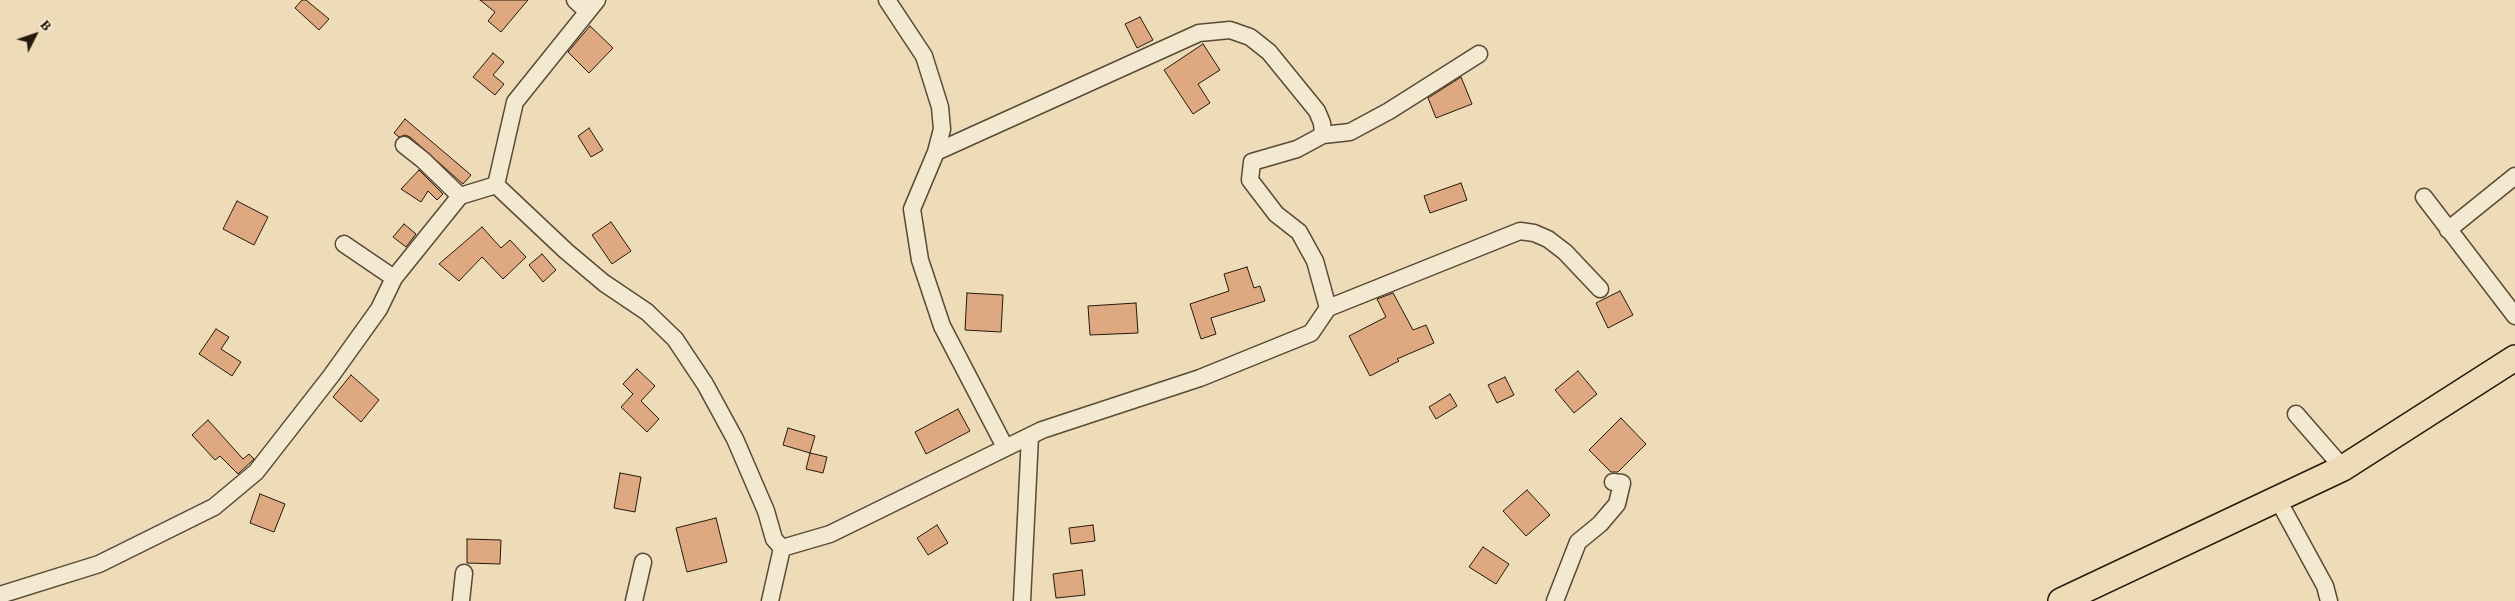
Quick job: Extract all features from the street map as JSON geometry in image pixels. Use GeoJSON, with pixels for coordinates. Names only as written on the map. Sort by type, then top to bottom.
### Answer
{"type":"FeatureCollection","features":[{"type":"Feature","properties":{"kind":"main road"},"geometry":{"type":"LineString","coordinates":[[2060,601],[2343,468],[2515,358]]}},
{"type":"Feature","properties":{"kind":"street"},"geometry":{"type":"LineString","coordinates":[[887,0],[924,56],[940,107],[942,129],[936,152],[912,209],[920,260],[942,326],[1005,447]]}},
{"type":"Feature","properties":{"kind":"street"},"geometry":{"type":"LineString","coordinates":[[496,185],[515,102],[586,4]]}},
{"type":"Feature","properties":{"kind":"street"},"geometry":{"type":"LineString","coordinates":[[936,152],[1199,33],[1230,30],[1250,36],[1269,52],[1316,110],[1322,123],[1323,135]]}},
{"type":"Feature","properties":{"kind":"street"},"geometry":{"type":"LineString","coordinates":[[1328,308],[1315,261],[1299,232],[1276,214],[1250,180],[1252,162],[1297,149],[1323,135],[1350,132],[1389,111],[1479,54]]}},
{"type":"Feature","properties":{"kind":"street"},"geometry":{"type":"LineString","coordinates":[[404,145],[434,170],[460,196]]}},
{"type":"Feature","properties":{"kind":"street"},"geometry":{"type":"LineString","coordinates":[[2448,230],[2515,176]]}},
{"type":"Feature","properties":{"kind":"street"},"geometry":{"type":"LineString","coordinates":[[0,596],[99,564],[214,507],[256,472],[331,376],[379,309],[394,278],[460,196],[496,185]]}},
{"type":"Feature","properties":{"kind":"street"},"geometry":{"type":"LineString","coordinates":[[496,185],[566,251],[604,283],[647,312],[675,339],[705,384],[735,439],[766,511],[774,539],[782,548]]}},
{"type":"Feature","properties":{"kind":"street"},"geometry":{"type":"LineString","coordinates":[[2424,197],[2515,316]]}},
{"type":"Feature","properties":{"kind":"street"},"geometry":{"type":"LineString","coordinates":[[782,548],[830,534],[1042,430],[1200,378],[1311,333],[1328,308],[1520,231],[1534,233],[1548,239],[1565,252],[1600,289]]}},
{"type":"Feature","properties":{"kind":"street"},"geometry":{"type":"LineString","coordinates":[[344,244],[394,278]]}},
{"type":"Feature","properties":{"kind":"street"},"geometry":{"type":"LineString","coordinates":[[2296,414],[2343,468]]}},
{"type":"Feature","properties":{"kind":"street"},"geometry":{"type":"LineString","coordinates":[[1022,601],[1030,436]]}},
{"type":"Feature","properties":{"kind":"street"},"geometry":{"type":"LineString","coordinates":[[1555,601],[1578,542],[1600,524],[1617,504],[1622,484],[1613,482]]}},
{"type":"Feature","properties":{"kind":"street"},"geometry":{"type":"LineString","coordinates":[[2277,498],[2325,586],[2329,601]]}},
{"type":"Feature","properties":{"kind":"street"},"geometry":{"type":"LineString","coordinates":[[770,601],[782,548]]}},
{"type":"Feature","properties":{"kind":"street"},"geometry":{"type":"LineString","coordinates":[[634,601],[643,562]]}},
{"type":"Feature","properties":{"kind":"street"},"geometry":{"type":"LineString","coordinates":[[461,601],[464,573]]}},
{"type":"Feature","properties":{"kind":"building"},"geometry":{"type":"Polygon","coordinates":[[[302,0],[306,0],[329,19],[319,30],[295,8],[302,0]]]}},
{"type":"Feature","properties":{"kind":"building"},"geometry":{"type":"Polygon","coordinates":[[[480,0],[528,0],[501,32],[488,21],[495,12],[480,0]]]}},
{"type":"Feature","properties":{"kind":"building"},"geometry":{"type":"Polygon","coordinates":[[[1140,17],[1153,40],[1137,48],[1125,24],[1140,17]]]}},
{"type":"Feature","properties":{"kind":"building"},"geometry":{"type":"Polygon","coordinates":[[[590,26],[613,48],[589,73],[568,52],[590,26]]]}},
{"type":"Feature","properties":{"kind":"building"},"geometry":{"type":"Polygon","coordinates":[[[1203,44],[1220,70],[1198,84],[1210,103],[1193,114],[1164,70],[1203,44]]]}},
{"type":"Feature","properties":{"kind":"building"},"geometry":{"type":"Polygon","coordinates":[[[493,53],[504,62],[493,75],[504,84],[495,95],[473,77],[493,53]]]}},
{"type":"Feature","properties":{"kind":"building"},"geometry":{"type":"Polygon","coordinates":[[[1461,77],[1472,104],[1436,118],[1428,98],[1461,77]]]}},
{"type":"Feature","properties":{"kind":"building"},"geometry":{"type":"Polygon","coordinates":[[[405,119],[471,175],[463,184],[410,137],[405,135],[399,137],[394,133],[405,119]]]}},
{"type":"Feature","properties":{"kind":"building"},"geometry":{"type":"Polygon","coordinates":[[[589,128],[603,150],[591,157],[578,136],[589,128]]]}},
{"type":"Feature","properties":{"kind":"building"},"geometry":{"type":"Polygon","coordinates":[[[419,170],[443,194],[437,200],[428,191],[421,202],[401,189],[419,170]]]}},
{"type":"Feature","properties":{"kind":"building"},"geometry":{"type":"Polygon","coordinates":[[[1461,183],[1467,200],[1430,213],[1424,196],[1461,183]]]}},
{"type":"Feature","properties":{"kind":"building"},"geometry":{"type":"Polygon","coordinates":[[[237,201],[268,217],[254,245],[223,229],[237,201]]]}},
{"type":"Feature","properties":{"kind":"building"},"geometry":{"type":"Polygon","coordinates":[[[611,222],[631,251],[612,264],[592,235],[611,222]]]}},
{"type":"Feature","properties":{"kind":"building"},"geometry":{"type":"Polygon","coordinates":[[[404,224],[416,234],[406,247],[393,237],[404,224]]]}},
{"type":"Feature","properties":{"kind":"building"},"geometry":{"type":"Polygon","coordinates":[[[482,227],[501,248],[510,240],[526,257],[503,279],[482,257],[459,281],[439,264],[482,227]]]}},
{"type":"Feature","properties":{"kind":"building"},"geometry":{"type":"Polygon","coordinates":[[[542,254],[556,270],[543,282],[529,265],[542,254]]]}},
{"type":"Feature","properties":{"kind":"building"},"geometry":{"type":"Polygon","coordinates":[[[1247,267],[1254,288],[1260,286],[1265,301],[1211,318],[1216,334],[1201,339],[1190,304],[1229,291],[1224,274],[1247,267]]]}},
{"type":"Feature","properties":{"kind":"building"},"geometry":{"type":"Polygon","coordinates":[[[1620,291],[1633,315],[1608,328],[1596,303],[1620,291]]]}},
{"type":"Feature","properties":{"kind":"building"},"geometry":{"type":"Polygon","coordinates":[[[967,293],[1003,295],[1001,332],[965,330],[967,293]]]}},
{"type":"Feature","properties":{"kind":"building"},"geometry":{"type":"Polygon","coordinates":[[[1393,293],[1413,330],[1426,325],[1434,343],[1397,359],[1399,361],[1370,376],[1349,336],[1386,317],[1377,299],[1393,293]]]}},
{"type":"Feature","properties":{"kind":"building"},"geometry":{"type":"Polygon","coordinates":[[[1136,303],[1138,333],[1090,335],[1088,306],[1136,303]]]}},
{"type":"Feature","properties":{"kind":"building"},"geometry":{"type":"Polygon","coordinates":[[[216,329],[229,337],[221,349],[241,362],[232,376],[199,354],[216,329]]]}},
{"type":"Feature","properties":{"kind":"building"},"geometry":{"type":"Polygon","coordinates":[[[637,369],[655,386],[641,401],[659,419],[647,432],[621,407],[633,394],[623,384],[637,369]]]}},
{"type":"Feature","properties":{"kind":"building"},"geometry":{"type":"Polygon","coordinates":[[[1578,371],[1597,394],[1574,413],[1555,390],[1578,371]]]}},
{"type":"Feature","properties":{"kind":"building"},"geometry":{"type":"Polygon","coordinates":[[[351,375],[379,400],[361,422],[333,397],[351,375]]]}},
{"type":"Feature","properties":{"kind":"building"},"geometry":{"type":"Polygon","coordinates":[[[1505,377],[1514,395],[1497,403],[1488,385],[1505,377]]]}},
{"type":"Feature","properties":{"kind":"building"},"geometry":{"type":"Polygon","coordinates":[[[1450,394],[1457,406],[1436,419],[1429,407],[1450,394]]]}},
{"type":"Feature","properties":{"kind":"building"},"geometry":{"type":"Polygon","coordinates":[[[958,409],[970,431],[926,454],[915,432],[958,409]]]}},
{"type":"Feature","properties":{"kind":"building"},"geometry":{"type":"Polygon","coordinates":[[[1621,418],[1646,444],[1618,472],[1611,472],[1589,450],[1621,418]]]}},
{"type":"Feature","properties":{"kind":"building"},"geometry":{"type":"Polygon","coordinates":[[[208,420],[243,459],[249,454],[254,459],[238,474],[220,456],[215,460],[192,435],[208,420]]]}},
{"type":"Feature","properties":{"kind":"building"},"geometry":{"type":"Polygon","coordinates":[[[788,428],[815,436],[810,453],[783,445],[788,428]]]}},
{"type":"Feature","properties":{"kind":"building"},"geometry":{"type":"Polygon","coordinates":[[[810,453],[827,457],[823,473],[806,469],[810,453]]]}},
{"type":"Feature","properties":{"kind":"building"},"geometry":{"type":"Polygon","coordinates":[[[620,473],[641,477],[635,512],[614,508],[620,473]]]}},
{"type":"Feature","properties":{"kind":"building"},"geometry":{"type":"Polygon","coordinates":[[[1527,490],[1550,515],[1526,536],[1503,511],[1527,490]]]}},
{"type":"Feature","properties":{"kind":"building"},"geometry":{"type":"Polygon","coordinates":[[[260,494],[285,504],[274,532],[250,523],[260,494]]]}},
{"type":"Feature","properties":{"kind":"building"},"geometry":{"type":"Polygon","coordinates":[[[716,518],[727,562],[687,572],[676,528],[716,518]]]}},
{"type":"Feature","properties":{"kind":"building"},"geometry":{"type":"Polygon","coordinates":[[[937,525],[948,543],[928,555],[917,538],[937,525]]]}},
{"type":"Feature","properties":{"kind":"building"},"geometry":{"type":"Polygon","coordinates":[[[1093,525],[1095,541],[1071,544],[1069,528],[1093,525]]]}},
{"type":"Feature","properties":{"kind":"building"},"geometry":{"type":"Polygon","coordinates":[[[467,539],[501,540],[500,564],[467,563],[467,539]]]}},
{"type":"Feature","properties":{"kind":"building"},"geometry":{"type":"Polygon","coordinates":[[[1483,547],[1509,564],[1496,584],[1469,567],[1483,547]]]}},
{"type":"Feature","properties":{"kind":"building"},"geometry":{"type":"Polygon","coordinates":[[[1082,570],[1085,595],[1056,598],[1053,574],[1082,570]]]}}]}
